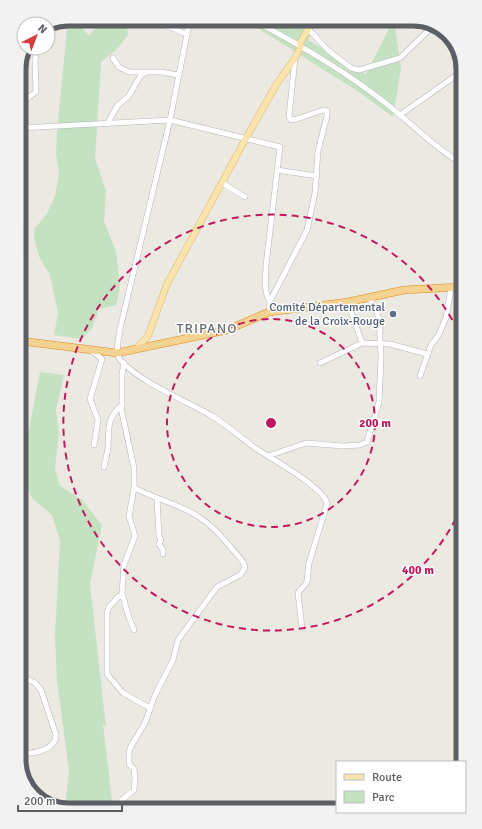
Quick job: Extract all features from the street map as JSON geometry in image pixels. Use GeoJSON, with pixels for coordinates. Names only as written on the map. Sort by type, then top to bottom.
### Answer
{"type":"FeatureCollection","features":[{"type":"Feature","properties":{"kind":"highway"},"geometry":{"type":"LineString","coordinates":[[26,342],[89,348],[117,353],[227,330],[269,312],[348,302],[404,290],[456,287]]}},
{"type":"Feature","properties":{"kind":"main road"},"geometry":{"type":"LineString","coordinates":[[136,348],[148,336],[164,290],[276,85],[295,58],[301,46],[300,43],[310,26]]}},
{"type":"Feature","properties":{"kind":"main road"},"geometry":{"type":"LineString","coordinates":[[148,336],[153,346]]}},
{"type":"Feature","properties":{"kind":"street"},"geometry":{"type":"LineString","coordinates":[[164,26],[176,29],[186,34]]}},
{"type":"Feature","properties":{"kind":"street"},"geometry":{"type":"LineString","coordinates":[[188,26],[170,120],[120,329],[117,353],[124,363],[151,382],[212,416],[304,480],[326,502],[309,564],[307,582],[298,593],[302,628]]}},
{"type":"Feature","properties":{"kind":"street"},"geometry":{"type":"LineString","coordinates":[[264,26],[301,46],[357,82],[400,115],[434,146],[456,160]]}},
{"type":"Feature","properties":{"kind":"street"},"geometry":{"type":"LineString","coordinates":[[308,30],[329,51],[351,68],[359,70],[400,58],[430,29]]}},
{"type":"Feature","properties":{"kind":"street"},"geometry":{"type":"LineString","coordinates":[[26,99],[36,92],[37,56]]}},
{"type":"Feature","properties":{"kind":"street"},"geometry":{"type":"LineString","coordinates":[[113,58],[123,71],[178,75]]}},
{"type":"Feature","properties":{"kind":"street"},"geometry":{"type":"LineString","coordinates":[[269,312],[270,301],[307,230],[312,215],[317,176],[318,151],[328,113],[322,110],[297,119],[291,120],[289,117],[295,58]]}},
{"type":"Feature","properties":{"kind":"street"},"geometry":{"type":"LineString","coordinates":[[107,124],[118,104],[128,97],[141,75],[150,72]]}},
{"type":"Feature","properties":{"kind":"street"},"geometry":{"type":"LineString","coordinates":[[400,115],[456,75]]}},
{"type":"Feature","properties":{"kind":"street"},"geometry":{"type":"LineString","coordinates":[[26,128],[107,124],[140,120],[170,120],[224,132],[245,140],[280,147],[266,265],[266,289],[270,301]]}},
{"type":"Feature","properties":{"kind":"street"},"geometry":{"type":"LineString","coordinates":[[277,170],[317,176]]}},
{"type":"Feature","properties":{"kind":"street"},"geometry":{"type":"LineString","coordinates":[[222,183],[246,197]]}},
{"type":"Feature","properties":{"kind":"street"},"geometry":{"type":"LineString","coordinates":[[420,376],[431,345],[438,336],[446,318],[451,287]]}},
{"type":"Feature","properties":{"kind":"street"},"geometry":{"type":"LineString","coordinates":[[268,456],[306,443],[342,446],[360,445],[367,442],[379,402],[380,343],[378,313],[369,298]]}},
{"type":"Feature","properties":{"kind":"street"},"geometry":{"type":"LineString","coordinates":[[348,302],[362,343]]}},
{"type":"Feature","properties":{"kind":"street"},"geometry":{"type":"LineString","coordinates":[[320,363],[362,343],[396,345],[427,354]]}},
{"type":"Feature","properties":{"kind":"street"},"geometry":{"type":"LineString","coordinates":[[89,348],[90,352],[102,359],[90,399],[98,420],[97,437],[94,445]]}},
{"type":"Feature","properties":{"kind":"street"},"geometry":{"type":"LineString","coordinates":[[124,363],[122,374],[121,410],[134,468],[134,488],[129,516],[135,536],[124,565],[122,597],[134,630]]}},
{"type":"Feature","properties":{"kind":"street"},"geometry":{"type":"LineString","coordinates":[[104,467],[108,448],[109,421],[112,414],[122,405]]}},
{"type":"Feature","properties":{"kind":"street"},"geometry":{"type":"LineString","coordinates":[[118,803],[134,790],[134,769],[129,764],[128,754],[173,660],[178,640],[215,590],[220,585],[242,574],[245,568],[243,561],[226,539],[204,518],[134,488]]}},
{"type":"Feature","properties":{"kind":"street"},"geometry":{"type":"LineString","coordinates":[[157,498],[159,536],[161,540],[159,544],[163,550],[163,554]]}},
{"type":"Feature","properties":{"kind":"street"},"geometry":{"type":"LineString","coordinates":[[122,597],[119,596],[114,601],[107,613],[107,674],[123,694],[150,708]]}},
{"type":"Feature","properties":{"kind":"street"},"geometry":{"type":"LineString","coordinates":[[26,678],[35,683],[41,690],[56,735],[56,740],[52,746],[26,753]]}},
{"type":"Feature","properties":{"kind":"green space"},"geometry":{"type":"Polygon","coordinates":[[[81,26],[88,35],[99,26],[127,26],[128,35],[116,50],[101,62],[95,159],[106,191],[104,221],[116,252],[120,287],[116,305],[99,309],[92,328],[82,339],[54,335],[58,313],[50,275],[40,259],[34,239],[35,228],[47,214],[55,196],[59,174],[56,154],[57,131],[67,29],[63,27],[81,26]]]}},
{"type":"Feature","properties":{"kind":"green space"},"geometry":{"type":"Polygon","coordinates":[[[255,26],[316,26],[308,40],[366,74],[390,26],[396,26],[401,68],[393,117],[359,92],[255,26]]]}},
{"type":"Feature","properties":{"kind":"green space"},"geometry":{"type":"Polygon","coordinates":[[[40,372],[64,375],[56,410],[59,432],[55,468],[60,486],[82,500],[102,525],[90,584],[106,727],[103,724],[112,803],[66,803],[69,771],[57,681],[55,636],[60,541],[52,515],[32,498],[26,485],[26,445],[40,372]]]}},
{"type":"Feature","properties":{"kind":"place","name":"Comité Départemental de la Croix-Rouge"},"geometry":{"type":"Point","coordinates":[393,314]}},
{"type":"Feature","properties":{"kind":"district","name":"TRIPANO"},"geometry":{"type":"Point","coordinates":[207,328]}}]}
